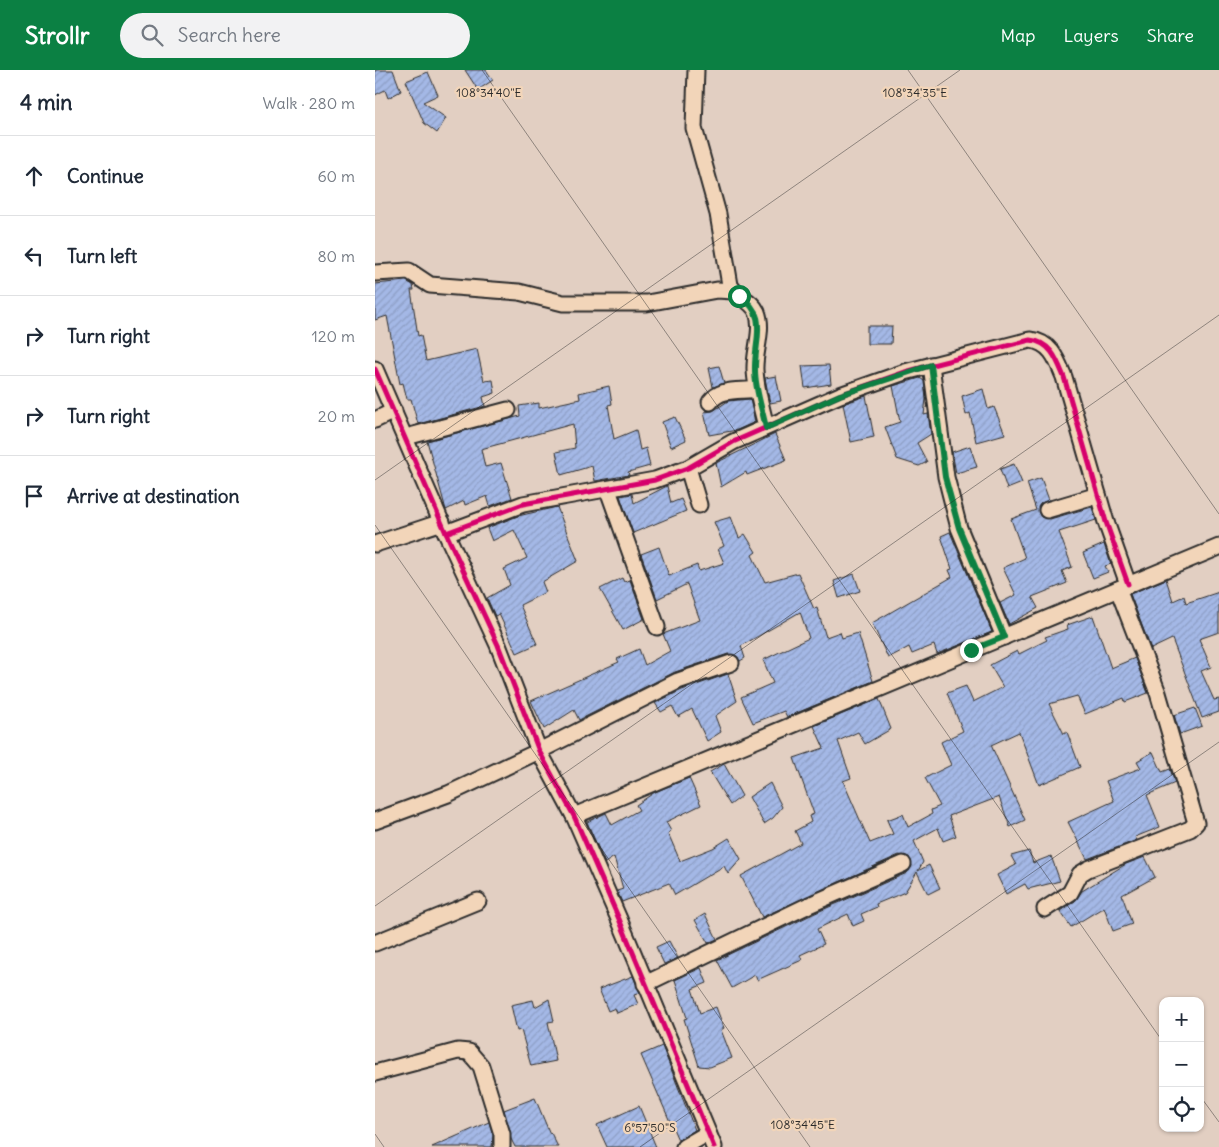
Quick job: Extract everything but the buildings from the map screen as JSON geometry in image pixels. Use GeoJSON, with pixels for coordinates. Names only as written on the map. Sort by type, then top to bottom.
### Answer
{"type":"FeatureCollection","features":[{"type":"Feature","properties":{"kind":"street"},"geometry":{"type":"LineString","coordinates":[[696,70],[694,128],[716,206],[733,291]]}},
{"type":"Feature","properties":{"kind":"street"},"geometry":{"type":"LineString","coordinates":[[375,273],[409,271],[430,284],[519,292],[563,303],[647,303],[717,290],[733,291],[749,302],[757,312],[759,323],[755,370],[757,389],[766,428]]}},
{"type":"Feature","properties":{"kind":"street"},"geometry":{"type":"LineString","coordinates":[[375,544],[444,528],[523,504],[655,480],[688,468],[724,446],[840,395],[931,365],[1030,340],[1045,344],[1055,356],[1064,377],[1123,587],[1171,732],[1195,818],[1195,826],[1088,869],[1080,874],[1070,893],[1045,910]]}},
{"type":"Feature","properties":{"kind":"street"},"geometry":{"type":"LineString","coordinates":[[931,365],[945,477],[959,528],[1004,637]]}},
{"type":"Feature","properties":{"kind":"street"},"geometry":{"type":"LineString","coordinates":[[375,369],[444,528],[498,645],[539,751],[574,816],[711,1140],[684,1147]]}},
{"type":"Feature","properties":{"kind":"street"},"geometry":{"type":"LineString","coordinates":[[710,402],[715,394],[757,389]]}},
{"type":"Feature","properties":{"kind":"street"},"geometry":{"type":"LineString","coordinates":[[406,437],[508,410]]}},
{"type":"Feature","properties":{"kind":"street"},"geometry":{"type":"LineString","coordinates":[[375,420],[394,411]]}},
{"type":"Feature","properties":{"kind":"street"},"geometry":{"type":"LineString","coordinates":[[688,468],[699,505]]}},
{"type":"Feature","properties":{"kind":"street"},"geometry":{"type":"LineString","coordinates":[[608,490],[657,627]]}},
{"type":"Feature","properties":{"kind":"street"},"geometry":{"type":"LineString","coordinates":[[1047,510],[1098,495]]}},
{"type":"Feature","properties":{"kind":"street"},"geometry":{"type":"LineString","coordinates":[[574,816],[1219,546]]}},
{"type":"Feature","properties":{"kind":"street"},"geometry":{"type":"LineString","coordinates":[[375,821],[448,794],[539,751],[672,684],[731,663]]}},
{"type":"Feature","properties":{"kind":"street"},"geometry":{"type":"LineString","coordinates":[[645,984],[809,906],[903,864]]}},
{"type":"Feature","properties":{"kind":"street"},"geometry":{"type":"LineString","coordinates":[[375,942],[478,901]]}},
{"type":"Feature","properties":{"kind":"street"},"geometry":{"type":"LineString","coordinates":[[375,1073],[458,1051],[469,1052],[481,1066],[502,1134],[502,1147]]}},
{"type":"Feature","properties":{"kind":"cycle path"},"geometry":{"type":"LineString","coordinates":[[446,533],[523,504],[655,480],[688,468],[733,442],[840,395],[905,372],[1030,340],[1037,341],[1048,348],[1056,358],[1064,377],[1106,522],[1128,584]]}},
{"type":"Feature","properties":{"kind":"cycle path"},"geometry":{"type":"LineString","coordinates":[[375,369],[446,533],[498,645],[539,751],[574,816],[619,919],[714,1147]]}},
{"type":"Feature","properties":{"kind":"route"},"geometry":{"type":"LineString","coordinates":[[739,296],[749,302],[757,312],[759,323],[755,370],[758,396],[766,428],[840,395],[931,365],[945,477],[959,528],[1004,637],[971,650]]}}]}
